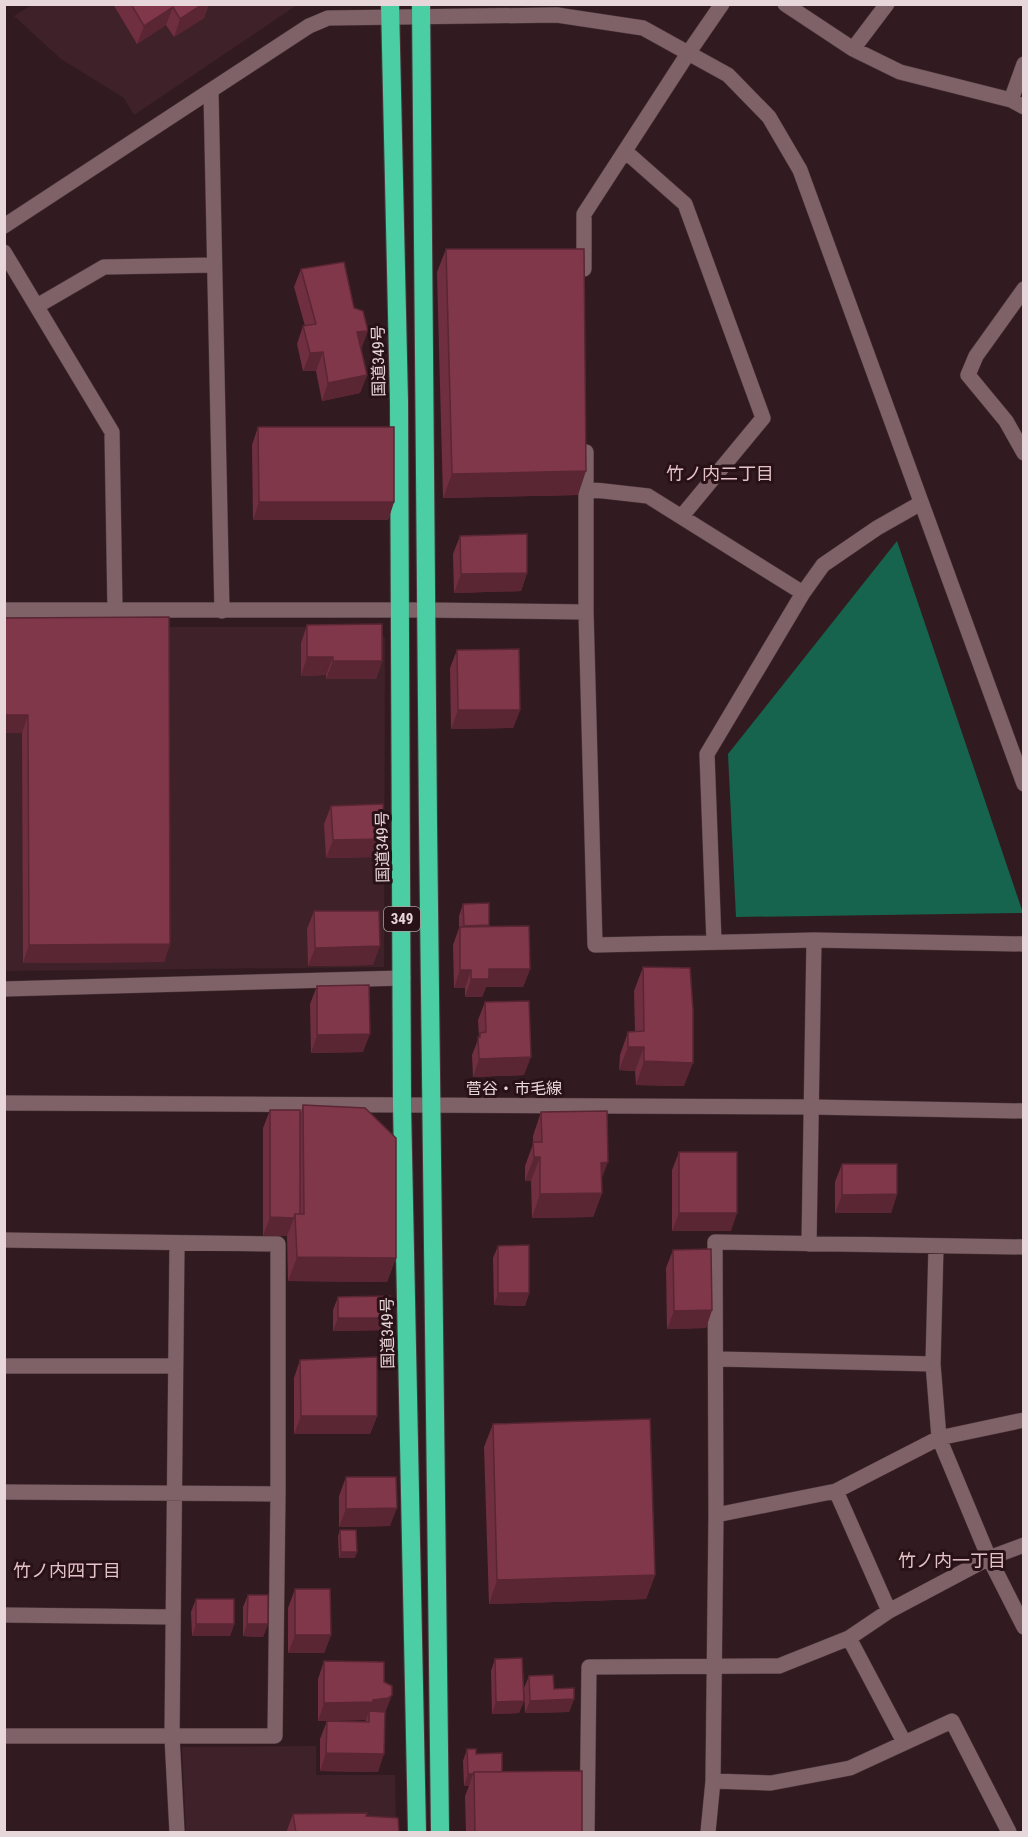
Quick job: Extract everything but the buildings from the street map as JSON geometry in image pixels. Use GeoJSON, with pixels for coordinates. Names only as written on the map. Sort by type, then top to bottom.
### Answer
{"type":"FeatureCollection","features":[{"type":"Feature","properties":{"kind":"highway","name":"国道349号"},"geometry":{"type":"LineString","coordinates":[[390,11],[399,390],[402,1105],[417,1833]]}},
{"type":"Feature","properties":{"kind":"highway","name":"349"},"geometry":{"type":"LineString","coordinates":[[421,11],[440,1833]]}},
{"type":"Feature","properties":{"kind":"street"},"geometry":{"type":"LineString","coordinates":[[584,286],[584,214],[722,4]]}},
{"type":"Feature","properties":{"kind":"street"},"geometry":{"type":"LineString","coordinates":[[785,4],[853,49],[900,72],[1017,104],[1023,64]]}},
{"type":"Feature","properties":{"kind":"street"},"geometry":{"type":"LineString","coordinates":[[853,49],[887,4]]}},
{"type":"Feature","properties":{"kind":"street"},"geometry":{"type":"LineString","coordinates":[[4,226],[309,26],[328,18],[390,11],[557,15],[643,28],[689,52],[728,75],[769,117],[800,170],[1023,784]]}},
{"type":"Feature","properties":{"kind":"street"},"geometry":{"type":"LineString","coordinates":[[211,92],[222,610]]}},
{"type":"Feature","properties":{"kind":"street"},"geometry":{"type":"LineString","coordinates":[[625,151],[685,204],[763,418],[682,516]]}},
{"type":"Feature","properties":{"kind":"street"},"geometry":{"type":"LineString","coordinates":[[4,252],[112,432],[115,609]]}},
{"type":"Feature","properties":{"kind":"street"},"geometry":{"type":"LineString","coordinates":[[37,306],[104,267],[214,266]]}},
{"type":"Feature","properties":{"kind":"street"},"geometry":{"type":"LineString","coordinates":[[1023,288],[976,356],[968,375],[1006,421],[1023,453]]}},
{"type":"Feature","properties":{"kind":"street"},"geometry":{"type":"LineString","coordinates":[[586,441],[586,612],[595,945],[814,940],[1023,945]]}},
{"type":"Feature","properties":{"kind":"street"},"geometry":{"type":"LineString","coordinates":[[586,489],[648,496],[803,593]]}},
{"type":"Feature","properties":{"kind":"street"},"geometry":{"type":"LineString","coordinates":[[714,942],[707,754],[803,593],[823,565],[877,528],[921,503]]}},
{"type":"Feature","properties":{"kind":"street"},"geometry":{"type":"LineString","coordinates":[[4,610],[586,612]]}},
{"type":"Feature","properties":{"kind":"street"},"geometry":{"type":"LineString","coordinates":[[809,1244],[814,940]]}},
{"type":"Feature","properties":{"kind":"street"},"geometry":{"type":"LineString","coordinates":[[4,989],[403,978]]}},
{"type":"Feature","properties":{"kind":"street","name":"菅谷・市毛線"},"geometry":{"type":"LineString","coordinates":[[4,1102],[1023,1110]]}},
{"type":"Feature","properties":{"kind":"street"},"geometry":{"type":"LineString","coordinates":[[4,1240],[278,1244],[275,1736],[4,1736]]}},
{"type":"Feature","properties":{"kind":"street"},"geometry":{"type":"LineString","coordinates":[[708,1833],[713,1781],[716,1515],[715,1242],[1023,1247]]}},
{"type":"Feature","properties":{"kind":"street"},"geometry":{"type":"LineString","coordinates":[[177,1244],[172,1737],[177,1833]]}},
{"type":"Feature","properties":{"kind":"street"},"geometry":{"type":"LineString","coordinates":[[936,1247],[933,1364],[939,1438],[989,1558],[1023,1627]]}},
{"type":"Feature","properties":{"kind":"street"},"geometry":{"type":"LineString","coordinates":[[716,1359],[933,1364]]}},
{"type":"Feature","properties":{"kind":"street"},"geometry":{"type":"LineString","coordinates":[[4,1366],[176,1366]]}},
{"type":"Feature","properties":{"kind":"street"},"geometry":{"type":"LineString","coordinates":[[716,1515],[836,1491],[939,1438],[1023,1420]]}},
{"type":"Feature","properties":{"kind":"street"},"geometry":{"type":"LineString","coordinates":[[4,1491],[278,1494]]}},
{"type":"Feature","properties":{"kind":"street"},"geometry":{"type":"LineString","coordinates":[[836,1491],[889,1611]]}},
{"type":"Feature","properties":{"kind":"street"},"geometry":{"type":"LineString","coordinates":[[587,1833],[589,1667],[780,1666],[849,1638],[889,1611],[989,1558],[1023,1545]]}},
{"type":"Feature","properties":{"kind":"street"},"geometry":{"type":"LineString","coordinates":[[4,1615],[173,1617]]}},
{"type":"Feature","properties":{"kind":"street"},"geometry":{"type":"LineString","coordinates":[[849,1638],[904,1742]]}},
{"type":"Feature","properties":{"kind":"street"},"geometry":{"type":"LineString","coordinates":[[713,1781],[771,1783],[850,1768],[952,1721],[1009,1833]]}},
{"type":"Feature","properties":{"kind":"shaded area"},"geometry":{"type":"Polygon","coordinates":[[[33,4],[297,5],[134,115],[124,98],[61,59],[14,16],[33,4]]]}},
{"type":"Feature","properties":{"kind":"shaded area"},"geometry":{"type":"Polygon","coordinates":[[[897,541],[1023,913],[736,917],[728,754],[897,541]]]}},
{"type":"Feature","properties":{"kind":"shaded area"},"geometry":{"type":"Polygon","coordinates":[[[4,627],[367,627],[378,630],[385,638],[384,967],[7,971],[4,969],[4,627]]]}},
{"type":"Feature","properties":{"kind":"shaded area"},"geometry":{"type":"Polygon","coordinates":[[[316,1746],[316,1775],[395,1775],[396,1832],[186,1832],[182,1747],[316,1746]]]}},
{"type":"Feature","properties":{"kind":"district","name":"竹ノ内二丁目"},"geometry":{"type":"Point","coordinates":[720,474]}},
{"type":"Feature","properties":{"kind":"district","name":"竹ノ内一丁目"},"geometry":{"type":"Point","coordinates":[952,1561]}},
{"type":"Feature","properties":{"kind":"district","name":"竹ノ内四丁目"},"geometry":{"type":"Point","coordinates":[67,1571]}}]}
